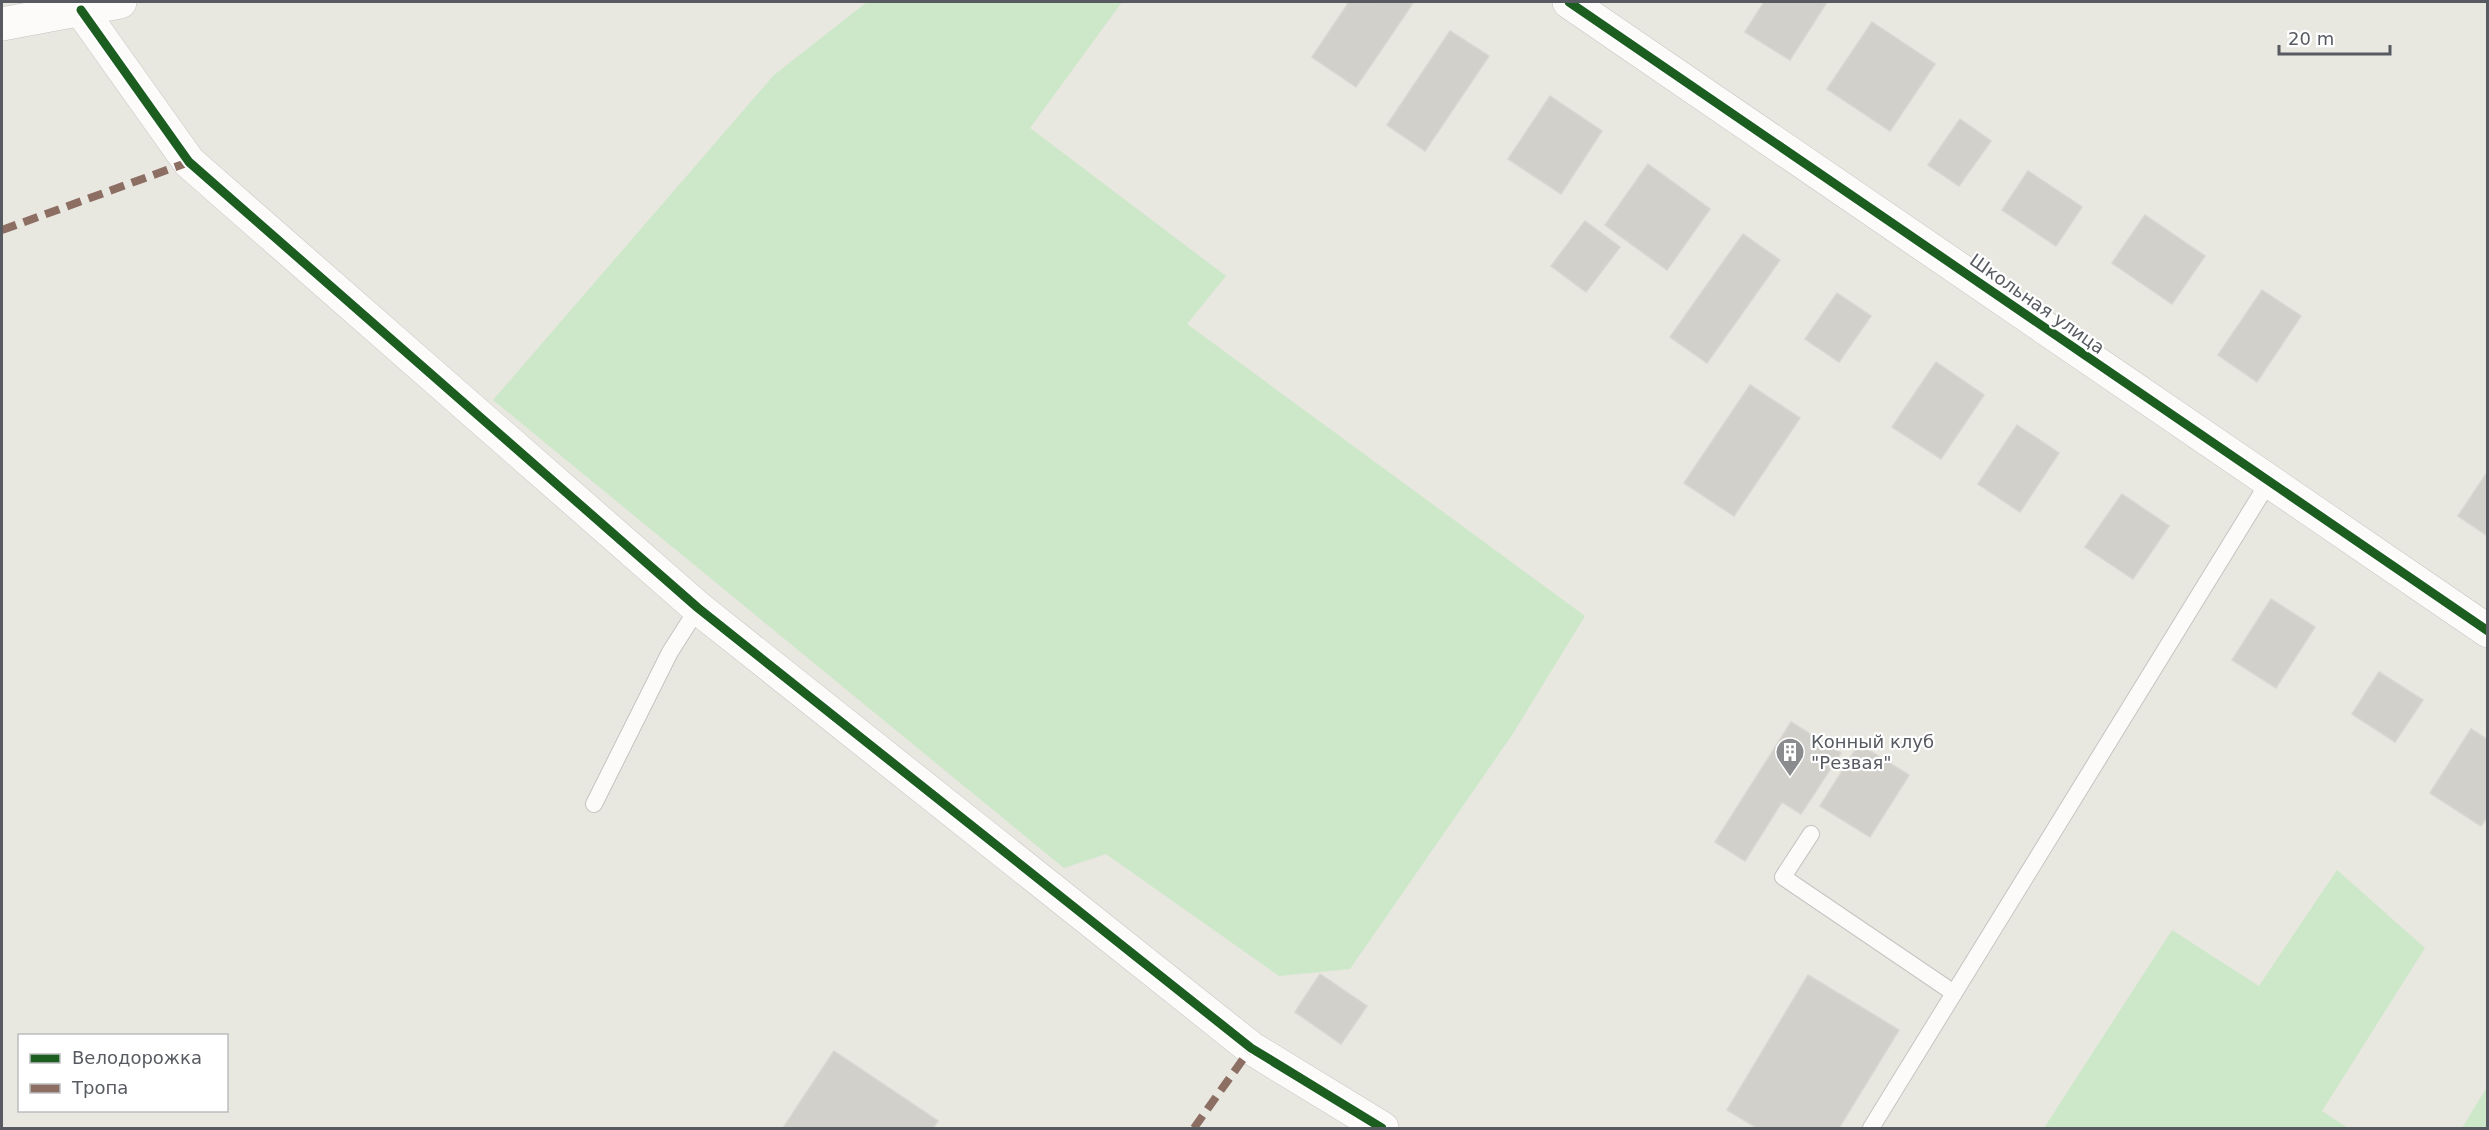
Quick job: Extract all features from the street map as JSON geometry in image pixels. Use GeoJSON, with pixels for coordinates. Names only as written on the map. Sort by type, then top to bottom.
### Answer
{"type":"FeatureCollection","features":[{"type":"Feature","properties":{"kind":"street"},"geometry":{"type":"LineString","coordinates":[[2,24],[120,2]]}},
{"type":"Feature","properties":{"kind":"street","name":"Школьная улица"},"geometry":{"type":"LineString","coordinates":[[1569,2],[2487,631]]}},
{"type":"Feature","properties":{"kind":"street"},"geometry":{"type":"LineString","coordinates":[[81,10],[189,162],[698,608],[1251,1048],[1382,1128]]}},
{"type":"Feature","properties":{"kind":"lane"},"geometry":{"type":"LineString","coordinates":[[1871,1128],[2268,483]]}},
{"type":"Feature","properties":{"kind":"lane"},"geometry":{"type":"LineString","coordinates":[[594,804],[669,652],[698,608]]}},
{"type":"Feature","properties":{"kind":"lane"},"geometry":{"type":"LineString","coordinates":[[1811,834],[1783,877],[1954,993]]}},
{"type":"Feature","properties":{"kind":"green space"},"geometry":{"type":"Polygon","coordinates":[[[867,2],[1122,2],[1030,128],[1226,276],[1187,324],[1585,616],[1512,735],[1350,969],[1279,976],[1106,854],[1064,868],[493,400],[774,75],[867,2]]]}},
{"type":"Feature","properties":{"kind":"green space"},"geometry":{"type":"Polygon","coordinates":[[[2337,870],[2425,948],[2322,1111],[2348,1128],[2044,1128],[2172,930],[2259,986],[2337,870]]]}},
{"type":"Feature","properties":{"kind":"green space"},"geometry":{"type":"Polygon","coordinates":[[[2487,1087],[2487,1128],[2462,1128],[2487,1087]]]}},
{"type":"Feature","properties":{"kind":"building"},"geometry":{"type":"Polygon","coordinates":[[[1349,2],[1413,3],[1356,87],[1312,57],[1349,2]]]}},
{"type":"Feature","properties":{"kind":"building"},"geometry":{"type":"Polygon","coordinates":[[[1764,2],[1827,2],[1790,60],[1745,32],[1764,2]]]}},
{"type":"Feature","properties":{"kind":"building"},"geometry":{"type":"Polygon","coordinates":[[[1872,22],[1935,64],[1890,131],[1827,89],[1872,22]]]}},
{"type":"Feature","properties":{"kind":"building"},"geometry":{"type":"Polygon","coordinates":[[[1450,31],[1489,56],[1425,151],[1387,125],[1450,31]]]}},
{"type":"Feature","properties":{"kind":"building"},"geometry":{"type":"Polygon","coordinates":[[[1550,96],[1602,131],[1561,194],[1508,159],[1550,96]]]}},
{"type":"Feature","properties":{"kind":"building"},"geometry":{"type":"Polygon","coordinates":[[[1960,119],[1991,141],[1959,186],[1928,165],[1960,119]]]}},
{"type":"Feature","properties":{"kind":"building"},"geometry":{"type":"Polygon","coordinates":[[[1648,164],[1710,209],[1667,270],[1605,225],[1648,164]]]}},
{"type":"Feature","properties":{"kind":"building"},"geometry":{"type":"Polygon","coordinates":[[[2028,171],[2082,207],[2056,246],[2002,210],[2028,171]]]}},
{"type":"Feature","properties":{"kind":"building"},"geometry":{"type":"Polygon","coordinates":[[[2145,215],[2205,256],[2172,304],[2112,263],[2145,215]]]}},
{"type":"Feature","properties":{"kind":"building"},"geometry":{"type":"Polygon","coordinates":[[[1585,221],[1620,247],[1586,292],[1551,266],[1585,221]]]}},
{"type":"Feature","properties":{"kind":"building"},"geometry":{"type":"Polygon","coordinates":[[[1743,234],[1780,260],[1707,363],[1670,337],[1743,234]]]}},
{"type":"Feature","properties":{"kind":"building"},"geometry":{"type":"Polygon","coordinates":[[[2262,290],[2301,316],[2257,382],[2218,355],[2262,290]]]}},
{"type":"Feature","properties":{"kind":"building"},"geometry":{"type":"Polygon","coordinates":[[[1837,293],[1871,316],[1839,362],[1805,339],[1837,293]]]}},
{"type":"Feature","properties":{"kind":"building"},"geometry":{"type":"Polygon","coordinates":[[[1936,362],[1984,395],[1941,459],[1892,427],[1936,362]]]}},
{"type":"Feature","properties":{"kind":"building"},"geometry":{"type":"Polygon","coordinates":[[[1750,385],[1800,418],[1734,516],[1684,483],[1750,385]]]}},
{"type":"Feature","properties":{"kind":"building"},"geometry":{"type":"Polygon","coordinates":[[[2017,425],[2059,453],[2020,512],[1978,484],[2017,425]]]}},
{"type":"Feature","properties":{"kind":"building"},"geometry":{"type":"Polygon","coordinates":[[[2488,471],[2488,536],[2458,516],[2488,471]]]}},
{"type":"Feature","properties":{"kind":"building"},"geometry":{"type":"Polygon","coordinates":[[[2122,494],[2169,526],[2133,579],[2085,547],[2122,494]]]}},
{"type":"Feature","properties":{"kind":"building"},"geometry":{"type":"Polygon","coordinates":[[[2271,599],[2315,627],[2276,688],[2232,660],[2271,599]]]}},
{"type":"Feature","properties":{"kind":"building"},"geometry":{"type":"Polygon","coordinates":[[[2379,672],[2423,700],[2395,742],[2352,714],[2379,672]]]}},
{"type":"Feature","properties":{"kind":"building","name":"Конный клуб \"Резвая\""},"geometry":{"type":"Polygon","coordinates":[[[1791,722],[1841,753],[1801,814],[1782,802],[1745,861],[1715,842],[1791,722]]]}},
{"type":"Feature","properties":{"kind":"building"},"geometry":{"type":"Polygon","coordinates":[[[2471,729],[2488,740],[2488,816],[2481,826],[2430,793],[2471,729]]]}},
{"type":"Feature","properties":{"kind":"building"},"geometry":{"type":"Polygon","coordinates":[[[1859,744],[1909,775],[1870,837],[1820,806],[1859,744]]]}},
{"type":"Feature","properties":{"kind":"building"},"geometry":{"type":"Polygon","coordinates":[[[1320,974],[1367,1006],[1341,1044],[1295,1012],[1320,974]]]}},
{"type":"Feature","properties":{"kind":"building"},"geometry":{"type":"Polygon","coordinates":[[[1808,975],[1899,1030],[1839,1128],[1757,1128],[1727,1110],[1808,975]]]}},
{"type":"Feature","properties":{"kind":"building"},"geometry":{"type":"Polygon","coordinates":[[[834,1051],[938,1121],[933,1128],[783,1128],[834,1051]]]}},
{"type":"Feature","properties":{"kind":"marked path"},"geometry":{"type":"LineString","coordinates":[[2,230],[189,162]]}},
{"type":"Feature","properties":{"kind":"marked path"},"geometry":{"type":"LineString","coordinates":[[1194,1128],[1251,1048]]}},
{"type":"Feature","properties":{"kind":"cycle path"},"geometry":{"type":"LineString","coordinates":[[1569,2],[2488,631]]}},
{"type":"Feature","properties":{"kind":"cycle path"},"geometry":{"type":"LineString","coordinates":[[81,10],[189,162],[698,608],[1251,1048],[1382,1128]]}},
{"type":"Feature","properties":{"kind":"place","name":"Конный клуб \"Резвая\""},"geometry":{"type":"Point","coordinates":[1790,778]}}]}
